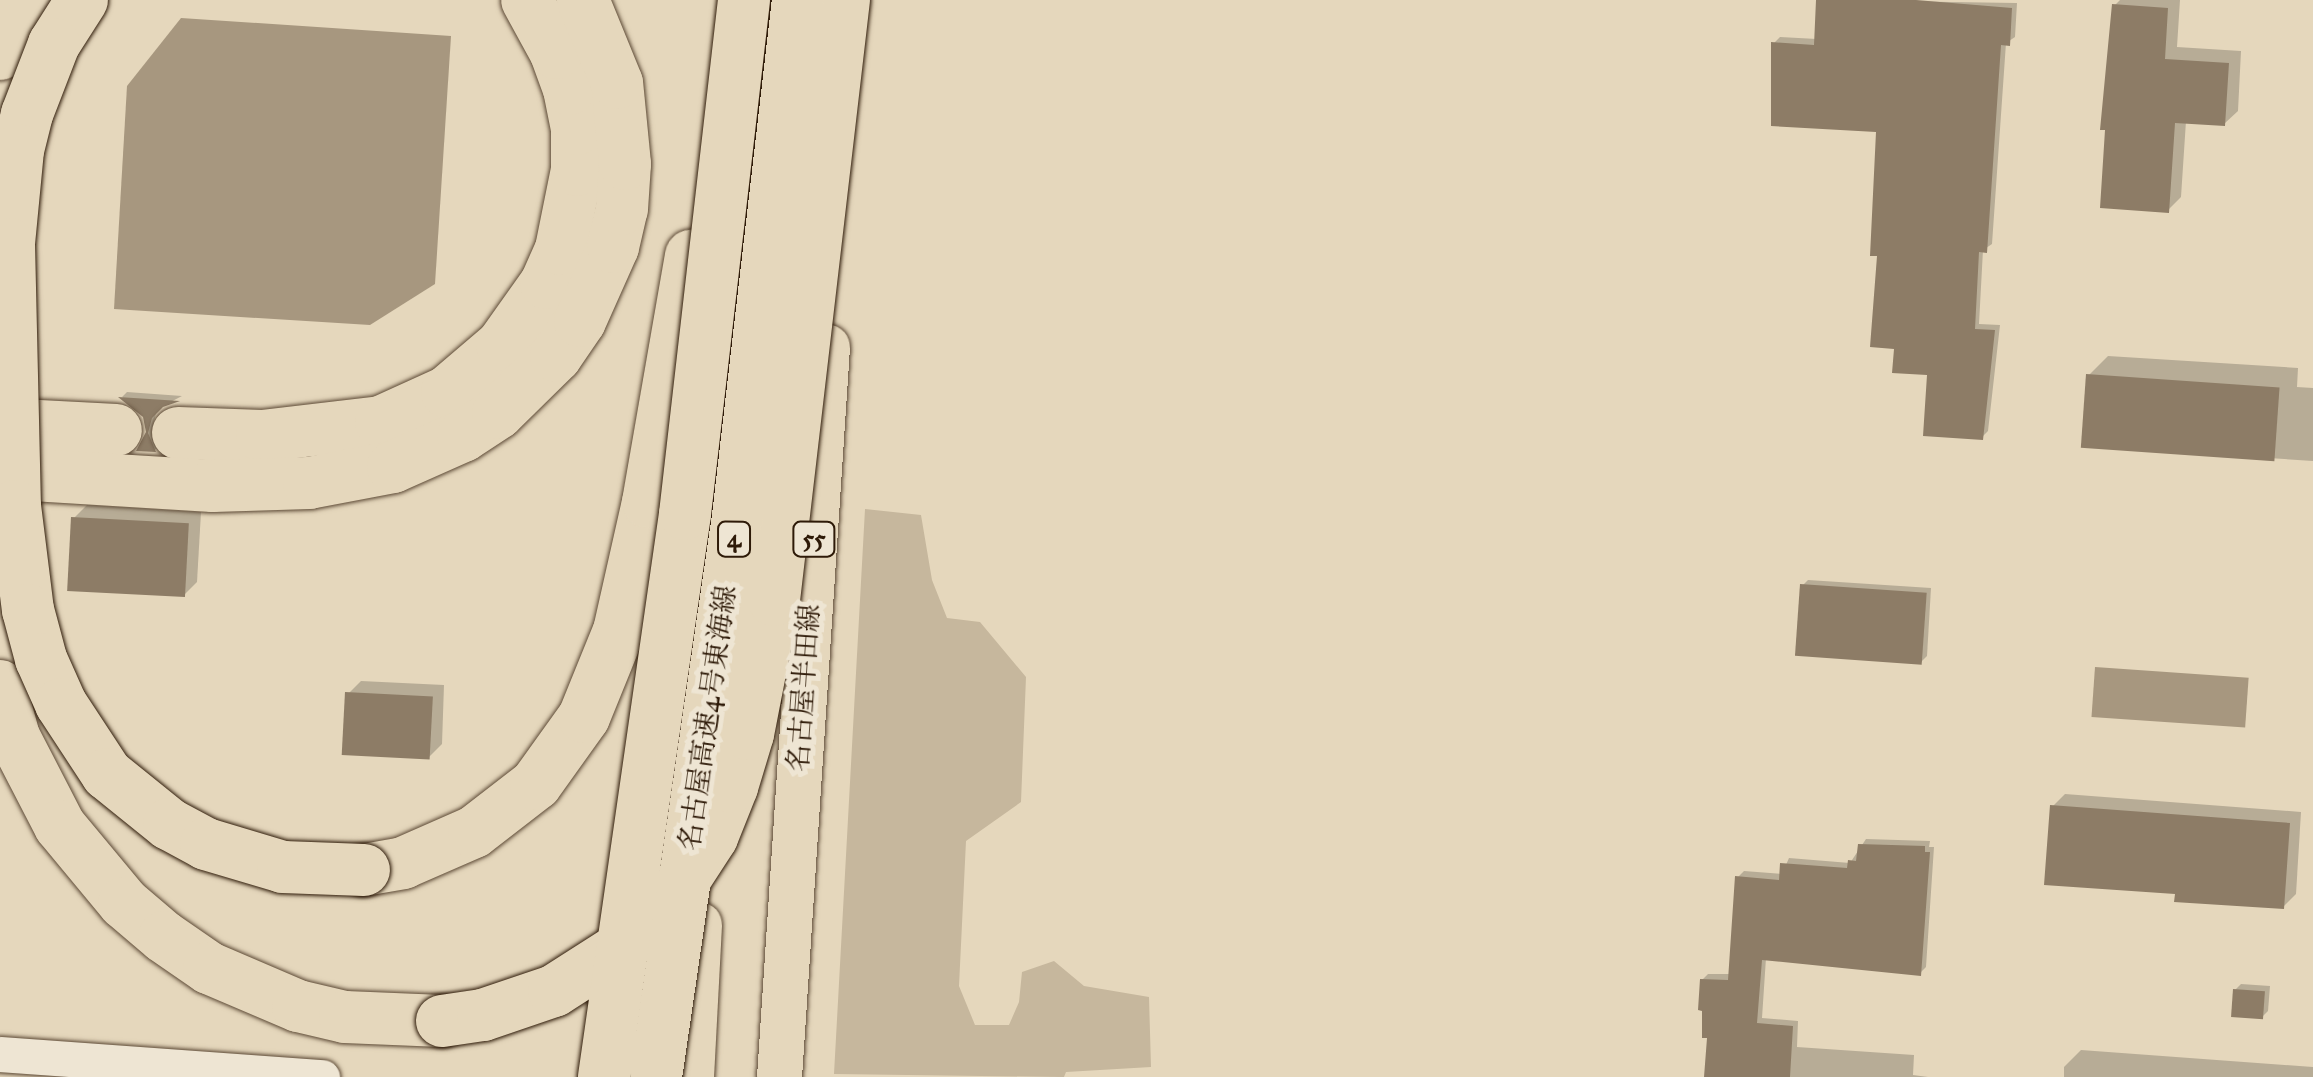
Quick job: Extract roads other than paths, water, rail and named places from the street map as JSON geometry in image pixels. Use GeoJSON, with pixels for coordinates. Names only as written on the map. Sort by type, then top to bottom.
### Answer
{"type":"FeatureCollection","features":[{"type":"Feature","properties":{"kind":"highway"},"geometry":{"type":"LineString","coordinates":[[0,54],[26,0]]}},
{"type":"Feature","properties":{"kind":"highway"},"geometry":{"type":"LineString","coordinates":[[82,0],[38,78],[18,150],[12,196],[15,506],[28,610],[61,704],[106,774],[136,802],[206,844],[283,868],[322,871],[403,862],[474,832],[536,784],[577,729],[604,675],[620,631],[648,502],[686,292],[723,0]]}},
{"type":"Feature","properties":{"kind":"highway"},"geometry":{"type":"LineString","coordinates":[[198,434],[345,429],[416,409],[476,371],[526,315],[561,248],[576,170],[576,130],[569,89],[556,53],[527,0]]}},
{"type":"Feature","properties":{"kind":"highway"},"geometry":{"type":"LineString","coordinates":[[0,473],[213,486],[309,483],[393,467],[463,436],[498,412],[556,356],[586,308],[613,247],[626,164],[618,83],[583,0]]}},
{"type":"Feature","properties":{"kind":"highway","name":"名古屋高速4号東海線"},"geometry":{"type":"LineString","coordinates":[[604,1077],[685,514],[744,0]]}},
{"type":"Feature","properties":{"kind":"highway","name":"名古屋高速4号東海線"},"geometry":{"type":"LineString","coordinates":[[656,1077],[738,516],[798,0]]}},
{"type":"Feature","properties":{"kind":"highway"},"geometry":{"type":"LineString","coordinates":[[0,686],[14,737],[35,783],[90,866],[164,938],[252,990],[345,1017],[442,1021],[483,1016],[554,992],[626,946],[680,888],[712,837],[748,734],[783,530],[842,0]]}},
{"type":"Feature","properties":{"kind":"highway"},"geometry":{"type":"LineString","coordinates":[[0,424],[116,430]]}},
{"type":"Feature","properties":{"kind":"main road"},"geometry":{"type":"LineString","coordinates":[[691,1077],[744,0]]}},
{"type":"Feature","properties":{"kind":"main road","name":"名古屋半田線"},"geometry":{"type":"LineString","coordinates":[[779,1077],[839,178],[842,0]]}},
{"type":"Feature","properties":{"kind":"street"},"geometry":{"type":"LineString","coordinates":[[0,1054],[322,1077]]}}]}
